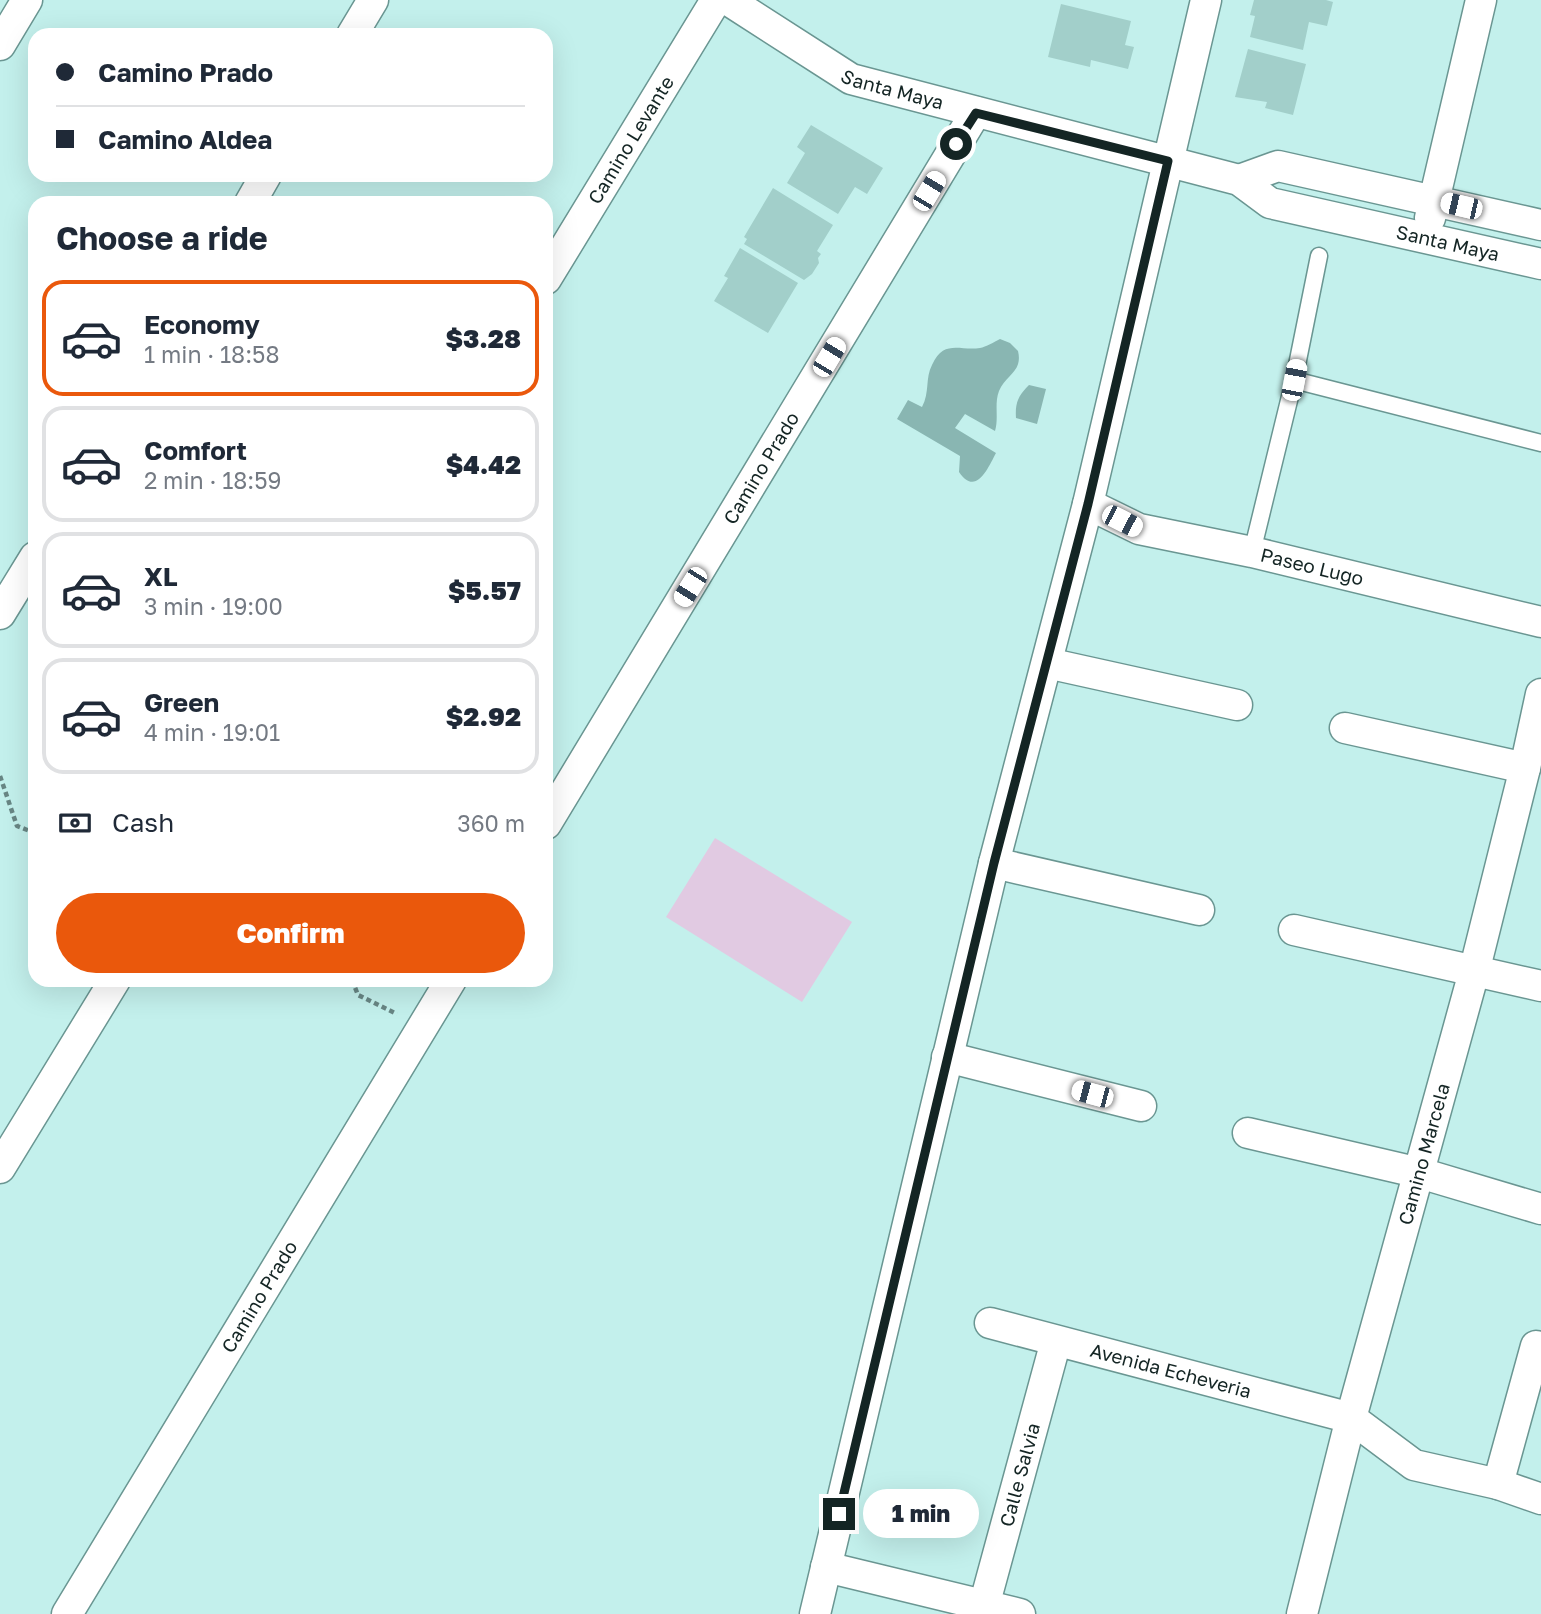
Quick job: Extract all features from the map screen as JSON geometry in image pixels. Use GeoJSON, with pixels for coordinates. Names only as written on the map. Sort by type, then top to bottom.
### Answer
{"type":"FeatureCollection","features":[{"type":"Feature","properties":{"kind":"street"},"geometry":{"type":"LineString","coordinates":[[0,45],[27,0]]}},
{"type":"Feature","properties":{"kind":"street"},"geometry":{"type":"LineString","coordinates":[[356,28],[373,0]]}},
{"type":"Feature","properties":{"kind":"street","name":"Camino Levante"},"geometry":{"type":"LineString","coordinates":[[553,268],[716,0]]}},
{"type":"Feature","properties":{"kind":"street","name":"Santa Maya"},"geometry":{"type":"LineString","coordinates":[[728,0],[851,79],[1238,180],[1270,203],[1541,264]]}},
{"type":"Feature","properties":{"kind":"street"},"geometry":{"type":"LineString","coordinates":[[815,1614],[994,863],[1088,504],[1206,0]]}},
{"type":"Feature","properties":{"kind":"street"},"geometry":{"type":"LineString","coordinates":[[1425,239],[1481,0]]}},
{"type":"Feature","properties":{"kind":"street","name":"Camino Prado"},"geometry":{"type":"LineString","coordinates":[[553,812],[976,113]]}},
{"type":"Feature","properties":{"kind":"street","name":"Santa Maya"},"geometry":{"type":"LineString","coordinates":[[1238,180],[1278,166],[1541,225]]}},
{"type":"Feature","properties":{"kind":"street","name":"Paseo Lugo"},"geometry":{"type":"LineString","coordinates":[[1088,504],[1139,530],[1252,552],[1541,622]]}},
{"type":"Feature","properties":{"kind":"street"},"geometry":{"type":"LineString","coordinates":[[0,614],[28,568]]}},
{"type":"Feature","properties":{"kind":"street"},"geometry":{"type":"LineString","coordinates":[[1047,663],[1237,705]]}},
{"type":"Feature","properties":{"kind":"street","name":"Camino Marcela"},"geometry":{"type":"LineString","coordinates":[[1302,1614],[1351,1418],[1474,972],[1541,694]]}},
{"type":"Feature","properties":{"kind":"street"},"geometry":{"type":"LineString","coordinates":[[1345,729],[1525,768]]}},
{"type":"Feature","properties":{"kind":"street"},"geometry":{"type":"LineString","coordinates":[[994,863],[1199,910]]}},
{"type":"Feature","properties":{"kind":"street"},"geometry":{"type":"LineString","coordinates":[[1294,930],[1541,986]]}},
{"type":"Feature","properties":{"kind":"street"},"geometry":{"type":"LineString","coordinates":[[0,1168],[111,987]]}},
{"type":"Feature","properties":{"kind":"street","name":"Camino Prado"},"geometry":{"type":"LineString","coordinates":[[67,1614],[448,987]]}},
{"type":"Feature","properties":{"kind":"street"},"geometry":{"type":"LineString","coordinates":[[947,1057],[1140,1106]]}},
{"type":"Feature","properties":{"kind":"street"},"geometry":{"type":"LineString","coordinates":[[1248,1133],[1420,1173],[1541,1209]]}},
{"type":"Feature","properties":{"kind":"street","name":"Avenida Echeveria"},"geometry":{"type":"LineString","coordinates":[[990,1323],[1351,1418]]}},
{"type":"Feature","properties":{"kind":"street","name":"Calle Salvia"},"geometry":{"type":"LineString","coordinates":[[984,1606],[1056,1341]]}},
{"type":"Feature","properties":{"kind":"street"},"geometry":{"type":"LineString","coordinates":[[1498,1484],[1536,1346]]}},
{"type":"Feature","properties":{"kind":"street"},"geometry":{"type":"LineString","coordinates":[[1351,1418],[1414,1465],[1498,1484],[1541,1499]]}},
{"type":"Feature","properties":{"kind":"street"},"geometry":{"type":"LineString","coordinates":[[826,1567],[1020,1614]]}},
{"type":"Feature","properties":{"kind":"lane"},"geometry":{"type":"LineString","coordinates":[[1252,552],[1294,380],[1319,256]]}},
{"type":"Feature","properties":{"kind":"lane"},"geometry":{"type":"LineString","coordinates":[[1294,380],[1541,443]]}},
{"type":"Feature","properties":{"kind":"path"},"geometry":{"type":"LineString","coordinates":[[0,776],[17,826],[28,830]]}},
{"type":"Feature","properties":{"kind":"path"},"geometry":{"type":"LineString","coordinates":[[355,987],[358,995],[422,1027]]}},
{"type":"Feature","properties":{"kind":"shaded area"},"geometry":{"type":"Polygon","coordinates":[[[1000,339],[1010,343],[1018,351],[1019,358],[1016,368],[999,391],[995,431],[965,414],[955,428],[996,453],[981,477],[971,482],[959,472],[960,456],[897,419],[908,400],[922,407],[930,370],[942,352],[953,348],[980,348],[1000,339]]]}},
{"type":"Feature","properties":{"kind":"shaded area"},"geometry":{"type":"Polygon","coordinates":[[[1029,385],[1046,389],[1037,424],[1016,418],[1018,400],[1029,385]]]}},
{"type":"Feature","properties":{"kind":"shaded area"},"geometry":{"type":"Polygon","coordinates":[[[715,838],[852,922],[802,1002],[666,917],[715,838]]]}},
{"type":"Feature","properties":{"kind":"building"},"geometry":{"type":"Polygon","coordinates":[[[1254,0],[1333,2],[1327,26],[1309,22],[1303,50],[1250,37],[1255,16],[1250,15],[1254,0]]]}},
{"type":"Feature","properties":{"kind":"building"},"geometry":{"type":"Polygon","coordinates":[[[1061,4],[1131,21],[1125,45],[1134,47],[1128,69],[1091,60],[1090,67],[1048,57],[1061,4]]]}},
{"type":"Feature","properties":{"kind":"building"},"geometry":{"type":"Polygon","coordinates":[[[1248,49],[1306,64],[1293,115],[1265,108],[1267,102],[1235,97],[1248,49]]]}},
{"type":"Feature","properties":{"kind":"building"},"geometry":{"type":"Polygon","coordinates":[[[811,125],[883,168],[867,194],[855,187],[838,214],[787,183],[805,153],[797,147],[811,125]]]}},
{"type":"Feature","properties":{"kind":"building"},"geometry":{"type":"Polygon","coordinates":[[[773,188],[833,225],[817,251],[821,254],[819,263],[804,280],[744,244],[747,239],[744,237],[773,188]]]}},
{"type":"Feature","properties":{"kind":"building"},"geometry":{"type":"Polygon","coordinates":[[[740,248],[798,283],[768,333],[714,301],[728,278],[724,276],[740,248]]]}},
{"type":"Feature","properties":{"kind":"route"},"geometry":{"type":"LineString","coordinates":[[839,1514],[952,1034],[1088,504],[1168,161],[976,113],[956,144]]}}]}
